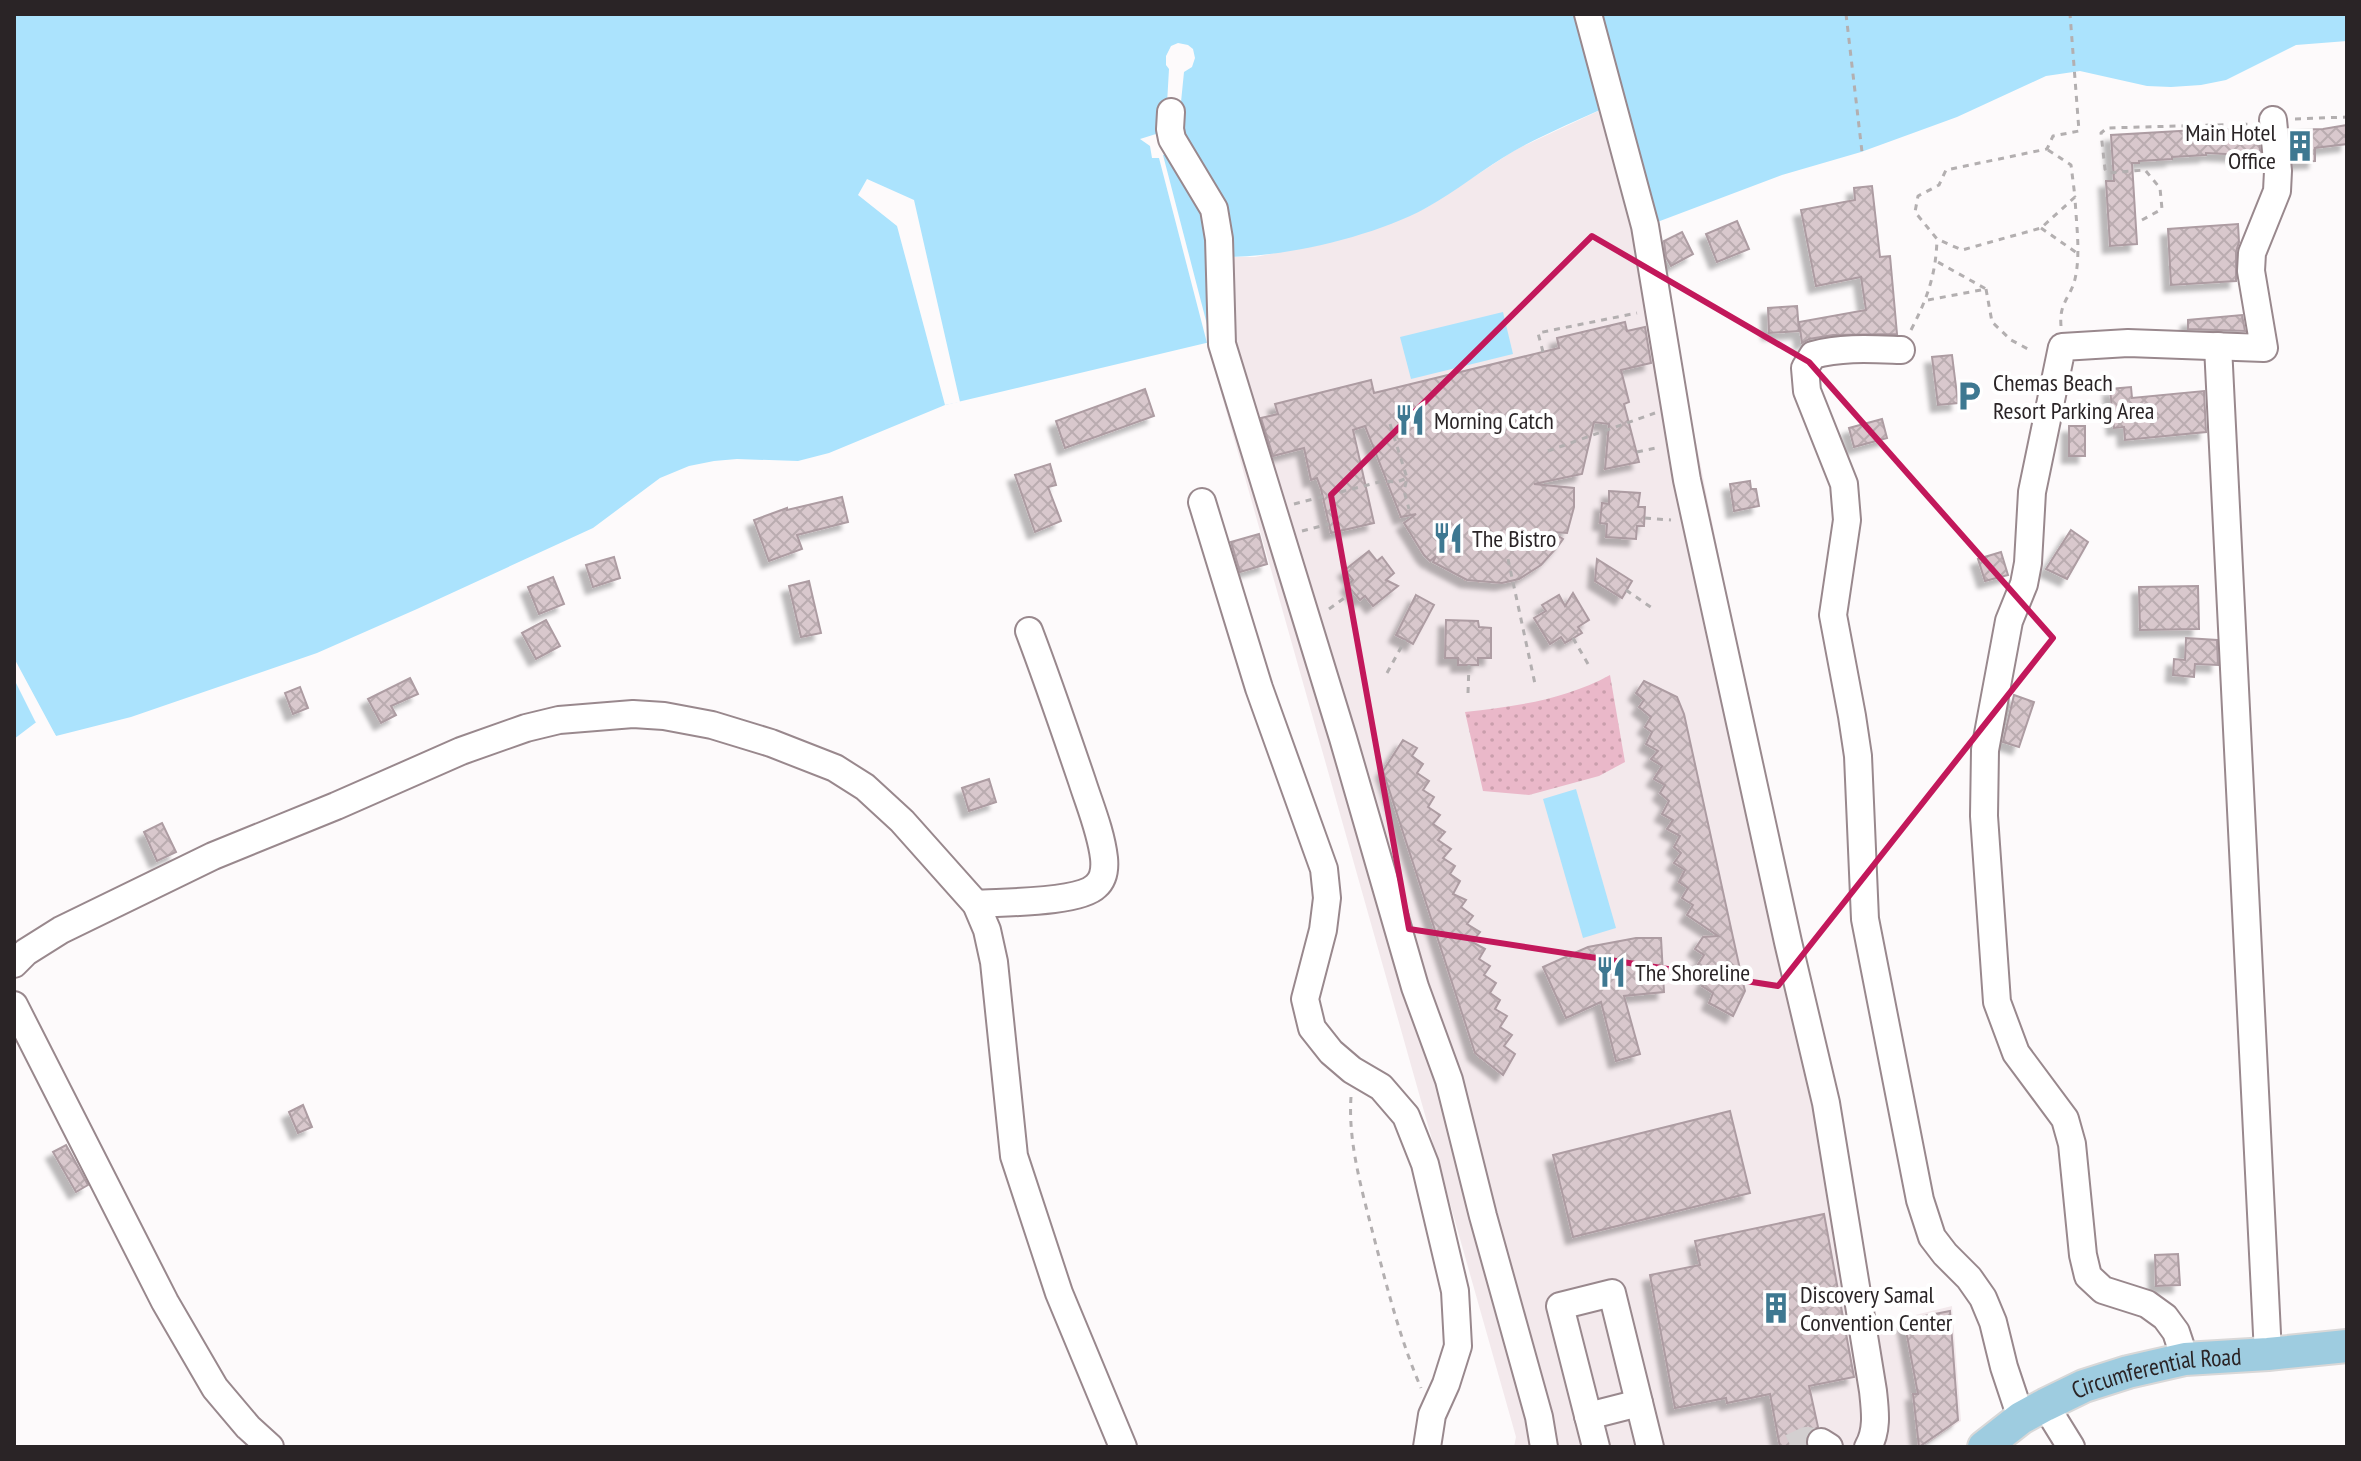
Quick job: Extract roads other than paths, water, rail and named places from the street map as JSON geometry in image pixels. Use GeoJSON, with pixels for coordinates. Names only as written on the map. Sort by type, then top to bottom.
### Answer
{"type":"FeatureCollection","features":[{"type":"Feature","properties":{"kind":"main road","name":"Circumferential Road"},"geometry":{"type":"LineString","coordinates":[[1984,1447],[2033,1412],[2084,1386],[2128,1372],[2185,1359],[2347,1346]]}},
{"type":"Feature","properties":{"kind":"street"},"geometry":{"type":"LineString","coordinates":[[1588,14],[1645,226],[1690,494],[1784,927],[1826,1103],[1873,1391],[1876,1418],[1868,1447]]}},
{"type":"Feature","properties":{"kind":"street"},"geometry":{"type":"LineString","coordinates":[[1171,112],[1172,139],[1214,209],[1219,239],[1222,344],[1343,738],[1415,987],[1449,1080],[1539,1417],[1544,1447]]}},
{"type":"Feature","properties":{"kind":"street"},"geometry":{"type":"LineString","coordinates":[[2185,1359],[2176,1332],[2165,1317],[2147,1304],[2103,1290],[2088,1276],[2079,1228],[2072,1144],[2065,1119],[2016,1053],[1997,1002],[1984,816],[1985,750],[2009,621],[2024,584],[2032,492],[2062,347],[2128,343],[2264,348],[2251,271],[2252,253],[2277,191],[2273,120]]}},
{"type":"Feature","properties":{"kind":"street"},"geometry":{"type":"LineString","coordinates":[[2218,346],[2268,1354]]}},
{"type":"Feature","properties":{"kind":"street"},"geometry":{"type":"LineString","coordinates":[[1901,350],[1832,350],[1813,355],[1805,368],[1807,391],[1844,484],[1847,520],[1833,615],[1858,756],[1865,919],[1920,1200],[1932,1237],[1983,1298],[1993,1322],[2004,1367],[2033,1412],[2071,1447]]}},
{"type":"Feature","properties":{"kind":"street"},"geometry":{"type":"LineString","coordinates":[[1202,502],[1259,688],[1324,869],[1327,898],[1323,930],[1305,999],[1312,1028],[1331,1052],[1352,1070],[1381,1087],[1406,1116],[1425,1164],[1439,1221],[1455,1291],[1458,1346],[1432,1415],[1427,1447]]}},
{"type":"Feature","properties":{"kind":"street"},"geometry":{"type":"LineString","coordinates":[[976,904],[1084,894],[1096,887],[1103,876],[1105,861],[1098,831],[1029,631]]}},
{"type":"Feature","properties":{"kind":"street"},"geometry":{"type":"LineString","coordinates":[[14,964],[26,952],[61,930],[213,856],[461,751],[537,725],[594,716],[664,716],[712,725],[771,743],[835,768],[865,787],[902,821],[976,904],[987,930],[994,962],[1014,1156],[1059,1293],[1123,1447]]}},
{"type":"Feature","properties":{"kind":"street"},"geometry":{"type":"LineString","coordinates":[[14,1005],[165,1302],[215,1388],[248,1427],[270,1447]]}},
{"type":"Feature","properties":{"kind":"street"},"geometry":{"type":"LineString","coordinates":[[1596,1447],[1560,1306],[1612,1293],[1650,1447]]}},
{"type":"Feature","properties":{"kind":"street"},"geometry":{"type":"LineString","coordinates":[[1588,1416],[1639,1403]]}},
{"type":"Feature","properties":{"kind":"water"},"geometry":{"type":"Polygon","coordinates":[[[14,14],[2347,14],[2347,41],[2296,45],[2226,80],[2201,85],[2147,86],[2080,71],[2046,76],[1957,117],[1861,152],[1782,175],[1652,224],[1608,106],[1525,145],[1426,208],[1380,228],[1301,249],[1225,257],[1227,338],[945,405],[829,453],[798,461],[737,459],[689,466],[660,478],[593,528],[317,653],[131,717],[56,736],[43,717],[14,739],[14,14]]]}},
{"type":"Feature","properties":{"kind":"water"},"geometry":{"type":"Polygon","coordinates":[[[1503,312],[1513,354],[1411,379],[1400,337],[1503,312]]]}},
{"type":"Feature","properties":{"kind":"water"},"geometry":{"type":"Polygon","coordinates":[[[1576,789],[1616,928],[1583,938],[1543,799],[1576,789]]]}},
{"type":"Feature","properties":{"kind":"tunnel"},"geometry":{"type":"LineString","coordinates":[[1791,1447],[1806,1440],[1821,1442]]}},
{"type":"Feature","properties":{"kind":"place","name":"Main Hotel Office"},"geometry":{"type":"Point","coordinates":[2300,146]}},
{"type":"Feature","properties":{"kind":"place","name":"Chemas Beach Resort Parking Area"},"geometry":{"type":"Point","coordinates":[1969,396]}},
{"type":"Feature","properties":{"kind":"place","name":"Morning Catch"},"geometry":{"type":"Point","coordinates":[1410,420]}},
{"type":"Feature","properties":{"kind":"place","name":"The Bistro"},"geometry":{"type":"Point","coordinates":[1448,538]}},
{"type":"Feature","properties":{"kind":"place","name":"The Shoreline"},"geometry":{"type":"Point","coordinates":[1611,972]}},
{"type":"Feature","properties":{"kind":"place","name":"Discovery Samal Convention Center"},"geometry":{"type":"Point","coordinates":[1776,1308]}}]}
